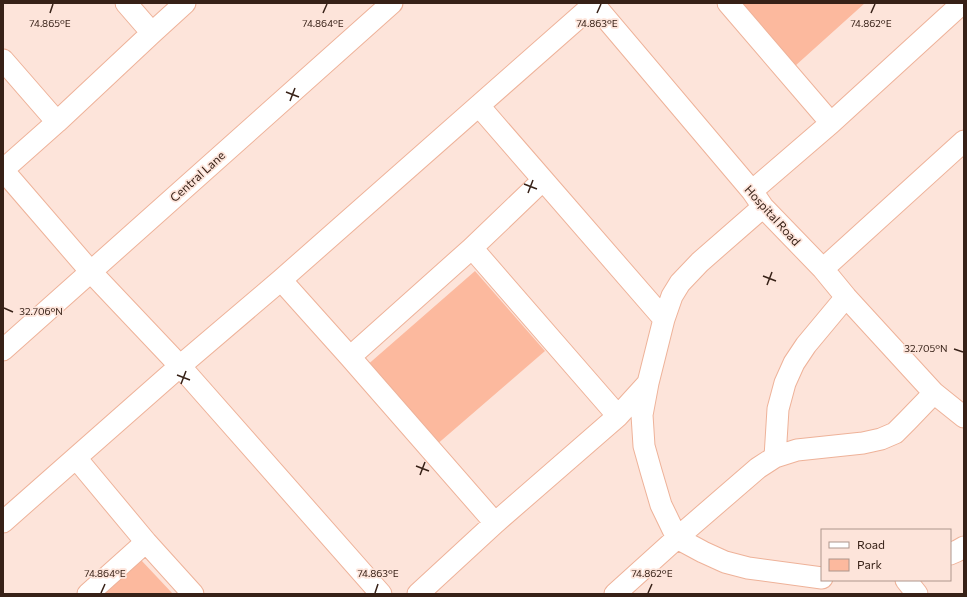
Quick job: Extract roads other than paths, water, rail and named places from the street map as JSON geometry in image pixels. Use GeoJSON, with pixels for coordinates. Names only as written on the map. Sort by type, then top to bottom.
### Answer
{"type":"FeatureCollection","features":[{"type":"Feature","properties":{"kind":"street"},"geometry":{"type":"LineString","coordinates":[[126,3],[152,33]]}},
{"type":"Feature","properties":{"kind":"street"},"geometry":{"type":"LineString","coordinates":[[185,3],[3,170],[91,272],[180,366],[381,594]]}},
{"type":"Feature","properties":{"kind":"street","name":"Central Lane"},"geometry":{"type":"LineString","coordinates":[[3,350],[392,3]]}},
{"type":"Feature","properties":{"kind":"street"},"geometry":{"type":"LineString","coordinates":[[728,3],[830,123]]}},
{"type":"Feature","properties":{"kind":"street"},"geometry":{"type":"LineString","coordinates":[[3,522],[180,366],[282,280],[593,4]]}},
{"type":"Feature","properties":{"kind":"street","name":"Hospital Road"},"geometry":{"type":"LineString","coordinates":[[593,4],[758,199],[823,269],[846,297],[934,393],[964,417]]}},
{"type":"Feature","properties":{"kind":"street"},"geometry":{"type":"LineString","coordinates":[[821,578],[748,568],[725,562],[677,538],[661,505],[644,446],[642,415],[648,382],[664,318],[672,296],[680,283],[830,123],[957,9]]}},
{"type":"Feature","properties":{"kind":"street"},"geometry":{"type":"LineString","coordinates":[[3,60],[57,122]]}},
{"type":"Feature","properties":{"kind":"street"},"geometry":{"type":"LineString","coordinates":[[479,106],[664,318]]}},
{"type":"Feature","properties":{"kind":"street"},"geometry":{"type":"LineString","coordinates":[[823,269],[964,141]]}},
{"type":"Feature","properties":{"kind":"street"},"geometry":{"type":"LineString","coordinates":[[350,357],[472,248],[543,180]]}},
{"type":"Feature","properties":{"kind":"street"},"geometry":{"type":"LineString","coordinates":[[472,248],[618,416]]}},
{"type":"Feature","properties":{"kind":"street"},"geometry":{"type":"LineString","coordinates":[[282,280],[495,523]]}},
{"type":"Feature","properties":{"kind":"street"},"geometry":{"type":"LineString","coordinates":[[775,457],[778,409],[785,383],[794,363],[806,345],[846,297]]}},
{"type":"Feature","properties":{"kind":"street"},"geometry":{"type":"LineString","coordinates":[[418,594],[495,523],[618,416],[648,382]]}},
{"type":"Feature","properties":{"kind":"street"},"geometry":{"type":"LineString","coordinates":[[614,594],[758,468],[775,457],[797,450],[881,440],[895,433],[934,393]]}},
{"type":"Feature","properties":{"kind":"street"},"geometry":{"type":"LineString","coordinates":[[76,458],[146,542],[193,594]]}},
{"type":"Feature","properties":{"kind":"street"},"geometry":{"type":"LineString","coordinates":[[88,594],[146,542]]}},
{"type":"Feature","properties":{"kind":"street"},"geometry":{"type":"LineString","coordinates":[[951,554],[964,547]]}},
{"type":"Feature","properties":{"kind":"street"},"geometry":{"type":"LineString","coordinates":[[810,594],[824,581]]}},
{"type":"Feature","properties":{"kind":"street"},"geometry":{"type":"LineString","coordinates":[[907,581],[918,594]]}}]}
